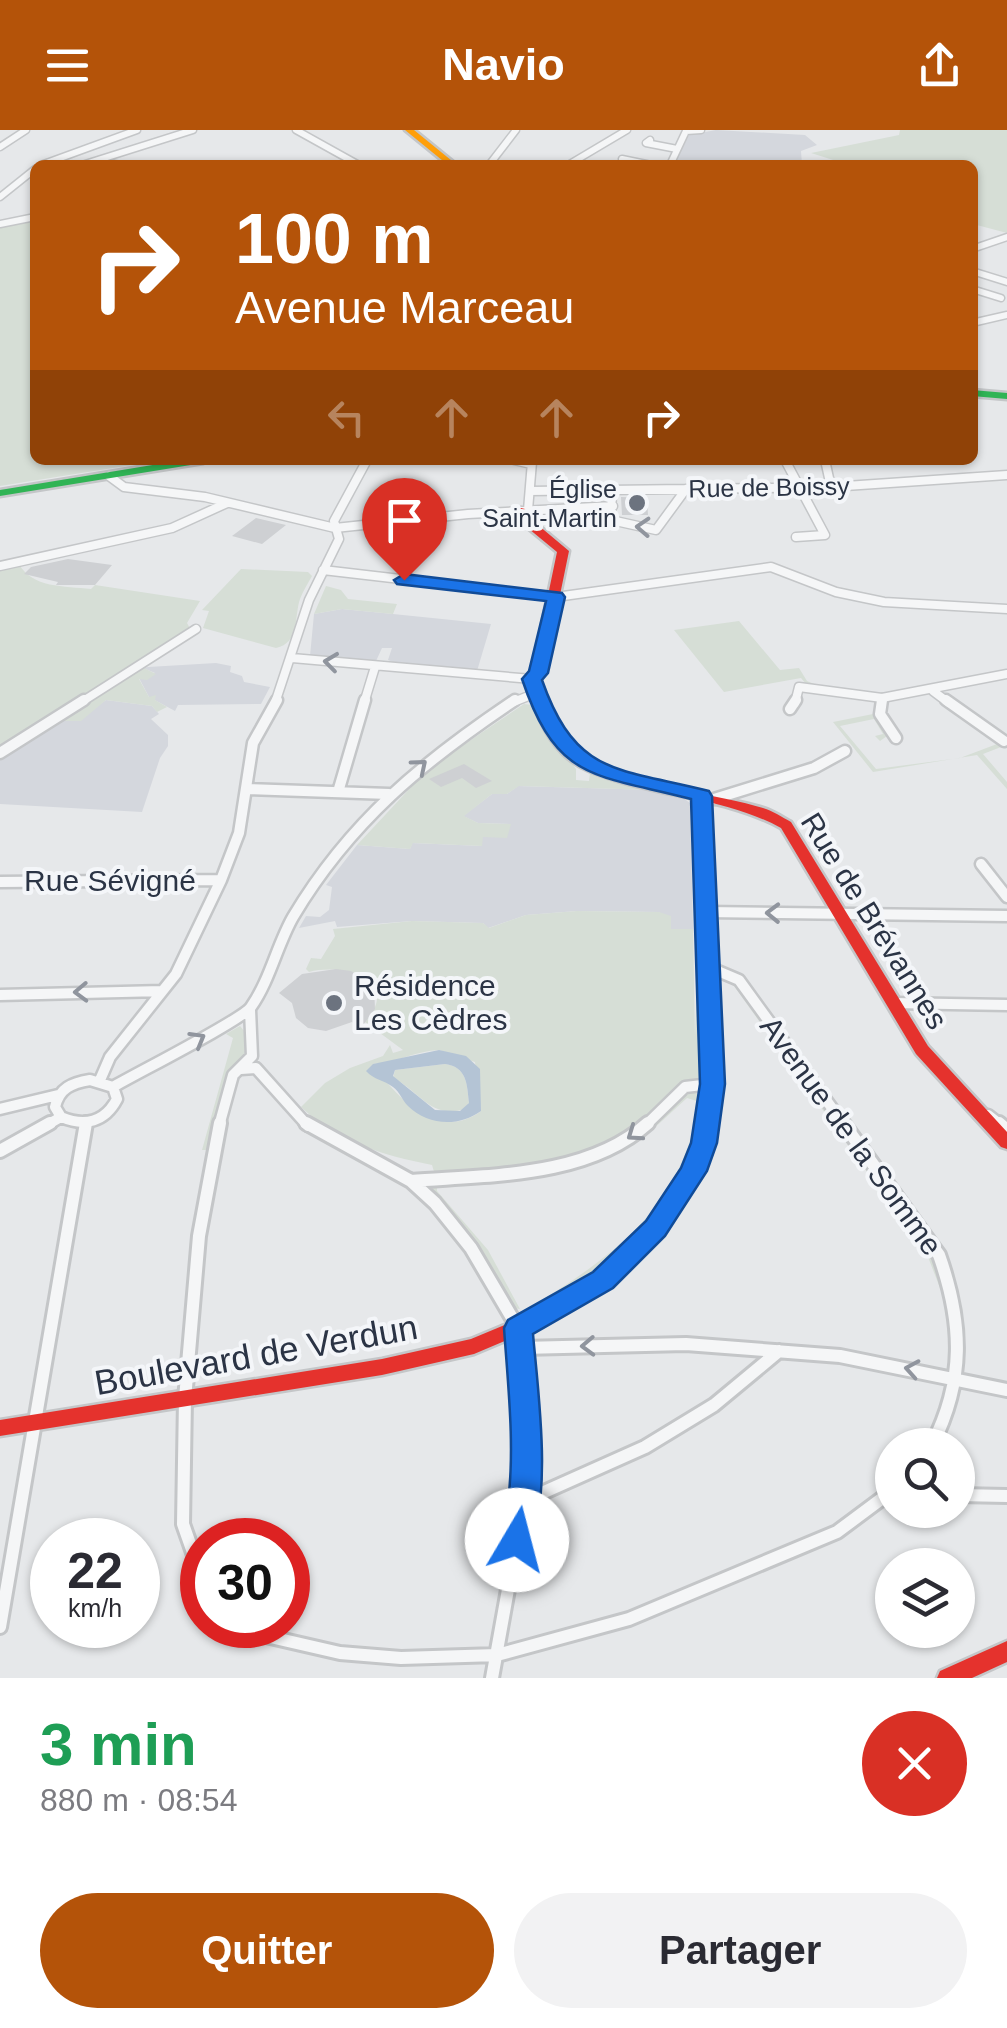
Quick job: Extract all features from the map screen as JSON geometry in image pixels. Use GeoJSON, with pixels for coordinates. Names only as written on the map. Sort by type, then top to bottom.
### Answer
{"type":"FeatureCollection","features":[{"type":"Feature","properties":{"kind":"street"},"geometry":{"type":"LineString","coordinates":[[0,147],[26,130]]}},
{"type":"Feature","properties":{"kind":"street"},"geometry":{"type":"LineString","coordinates":[[55,160],[122,132],[137,130]]}},
{"type":"Feature","properties":{"kind":"street"},"geometry":{"type":"LineString","coordinates":[[93,160],[193,130]]}},
{"type":"Feature","properties":{"kind":"street"},"geometry":{"type":"LineString","coordinates":[[296,130],[349,160]]}},
{"type":"Feature","properties":{"kind":"street"},"geometry":{"type":"LineString","coordinates":[[409,130],[447,160]]}},
{"type":"Feature","properties":{"kind":"street"},"geometry":{"type":"LineString","coordinates":[[494,160],[516,130]]}},
{"type":"Feature","properties":{"kind":"street"},"geometry":{"type":"LineString","coordinates":[[576,160],[627,130]]}},
{"type":"Feature","properties":{"kind":"street"},"geometry":{"type":"LineString","coordinates":[[672,160],[685,131],[702,130]]}},
{"type":"Feature","properties":{"kind":"street"},"geometry":{"type":"LineString","coordinates":[[122,132],[147,142]]}},
{"type":"Feature","properties":{"kind":"street"},"geometry":{"type":"LineString","coordinates":[[650,140],[646,142],[678,149]]}},
{"type":"Feature","properties":{"kind":"street"},"geometry":{"type":"LineString","coordinates":[[622,159],[627,160]]}},
{"type":"Feature","properties":{"kind":"street"},"geometry":{"type":"LineString","coordinates":[[0,197],[30,173]]}},
{"type":"Feature","properties":{"kind":"street"},"geometry":{"type":"LineString","coordinates":[[0,224],[30,218]]}},
{"type":"Feature","properties":{"kind":"street"},"geometry":{"type":"LineString","coordinates":[[978,248],[1007,239]]}},
{"type":"Feature","properties":{"kind":"street"},"geometry":{"type":"LineString","coordinates":[[978,272],[1007,282]]}},
{"type":"Feature","properties":{"kind":"street"},"geometry":{"type":"LineString","coordinates":[[987,294],[1007,282]]}},
{"type":"Feature","properties":{"kind":"street"},"geometry":{"type":"LineString","coordinates":[[978,291],[1001,298]]}},
{"type":"Feature","properties":{"kind":"street"},"geometry":{"type":"LineString","coordinates":[[978,322],[1007,314]]}},
{"type":"Feature","properties":{"kind":"street"},"geometry":{"type":"LineString","coordinates":[[978,394],[1007,396]]}},
{"type":"Feature","properties":{"kind":"street"},"geometry":{"type":"LineString","coordinates":[[0,493],[174,465]]}},
{"type":"Feature","properties":{"kind":"street"},"geometry":{"type":"LineString","coordinates":[[341,527],[334,520],[364,465]]}},
{"type":"Feature","properties":{"kind":"street"},"geometry":{"type":"LineString","coordinates":[[184,1518],[185,1399],[199,1236],[212,1151],[233,1075],[252,1056],[250,1010],[292,920],[336,855],[389,794],[437,752],[534,686],[563,551],[527,522],[524,511],[531,465]]}},
{"type":"Feature","properties":{"kind":"street"},"geometry":{"type":"LineString","coordinates":[[788,465],[825,535],[796,537]]}},
{"type":"Feature","properties":{"kind":"street"},"geometry":{"type":"LineString","coordinates":[[826,465],[831,486]]}},
{"type":"Feature","properties":{"kind":"street"},"geometry":{"type":"LineString","coordinates":[[128,473],[144,488]]}},
{"type":"Feature","properties":{"kind":"street","name":"Rue de Boissy"},"geometry":{"type":"LineString","coordinates":[[530,491],[801,488],[1007,474]]}},
{"type":"Feature","properties":{"kind":"street"},"geometry":{"type":"LineString","coordinates":[[108,476],[117,485],[227,502],[341,527],[613,506]]}},
{"type":"Feature","properties":{"kind":"street"},"geometry":{"type":"LineString","coordinates":[[612,489],[611,520],[656,530],[686,489]]}},
{"type":"Feature","properties":{"kind":"street"},"geometry":{"type":"LineString","coordinates":[[0,566],[172,528],[227,502]]}},
{"type":"Feature","properties":{"kind":"street"},"geometry":{"type":"LineString","coordinates":[[100,1080],[101,1069],[183,961],[221,880],[239,834],[253,743],[279,696],[308,600],[339,539],[341,527]]}},
{"type":"Feature","properties":{"kind":"street"},"geometry":{"type":"LineString","coordinates":[[323,570],[556,597],[742,569],[785,570],[836,592],[872,600],[1007,609]]}},
{"type":"Feature","properties":{"kind":"street"},"geometry":{"type":"LineString","coordinates":[[0,753],[196,630]]}},
{"type":"Feature","properties":{"kind":"street"},"geometry":{"type":"LineString","coordinates":[[292,658],[534,686]]}},
{"type":"Feature","properties":{"kind":"street"},"geometry":{"type":"LineString","coordinates":[[338,792],[374,667]]}},
{"type":"Feature","properties":{"kind":"street"},"geometry":{"type":"LineString","coordinates":[[790,710],[799,687],[882,698],[1007,674]]}},
{"type":"Feature","properties":{"kind":"street","name":"Rue de Brévannes"},"geometry":{"type":"LineString","coordinates":[[534,686],[544,715],[568,751],[583,764],[769,814],[786,825],[922,1050],[976,1108],[1003,1127],[1007,1143]]}},
{"type":"Feature","properties":{"kind":"street"},"geometry":{"type":"LineString","coordinates":[[934,691],[1004,740]]}},
{"type":"Feature","properties":{"kind":"street"},"geometry":{"type":"LineString","coordinates":[[882,698],[880,714],[896,738]]}},
{"type":"Feature","properties":{"kind":"street"},"geometry":{"type":"LineString","coordinates":[[708,797],[757,781],[812,770],[845,751]]}},
{"type":"Feature","properties":{"kind":"street"},"geometry":{"type":"LineString","coordinates":[[246,789],[389,794]]}},
{"type":"Feature","properties":{"kind":"street","name":"Boulevard de Verdun"},"geometry":{"type":"LineString","coordinates":[[0,1428],[382,1366],[474,1346],[518,1328],[603,1280],[656,1228],[694,1171],[711,1113],[706,966],[708,797]]}},
{"type":"Feature","properties":{"kind":"street"},"geometry":{"type":"LineString","coordinates":[[981,864],[1007,897]]}},
{"type":"Feature","properties":{"kind":"street","name":"Rue Sévigné"},"geometry":{"type":"LineString","coordinates":[[0,882],[221,880]]}},
{"type":"Feature","properties":{"kind":"street"},"geometry":{"type":"LineString","coordinates":[[706,912],[1007,916]]}},
{"type":"Feature","properties":{"kind":"street","name":"Avenue de la Somme"},"geometry":{"type":"LineString","coordinates":[[706,966],[738,980],[939,1255],[955,1296],[962,1348],[959,1378],[942,1428]]}},
{"type":"Feature","properties":{"kind":"street"},"geometry":{"type":"LineString","coordinates":[[0,995],[162,991]]}},
{"type":"Feature","properties":{"kind":"street"},"geometry":{"type":"LineString","coordinates":[[893,1003],[1007,1005]]}},
{"type":"Feature","properties":{"kind":"street"},"geometry":{"type":"LineString","coordinates":[[114,1088],[250,1010]]}},
{"type":"Feature","properties":{"kind":"street"},"geometry":{"type":"LineString","coordinates":[[240,1068],[256,1068],[310,1128],[411,1180],[436,1203],[471,1248],[518,1328],[522,1348],[524,1501],[492,1678]]}},
{"type":"Feature","properties":{"kind":"street"},"geometry":{"type":"LineString","coordinates":[[0,1109],[58,1095],[81,1081],[100,1080],[114,1088],[117,1100],[111,1112],[86,1123],[61,1117],[0,1151]]}},
{"type":"Feature","properties":{"kind":"street"},"geometry":{"type":"LineString","coordinates":[[411,1180],[518,1173],[586,1158],[643,1128],[686,1086],[712,1084]]}},
{"type":"Feature","properties":{"kind":"street"},"geometry":{"type":"LineString","coordinates":[[58,1095],[55,1107],[61,1117]]}},
{"type":"Feature","properties":{"kind":"street"},"geometry":{"type":"LineString","coordinates":[[0,1626],[86,1123]]}},
{"type":"Feature","properties":{"kind":"street"},"geometry":{"type":"LineString","coordinates":[[522,1348],[686,1344],[840,1356],[1007,1390]]}},
{"type":"Feature","properties":{"kind":"street"},"geometry":{"type":"LineString","coordinates":[[524,1501],[644,1446],[714,1405],[779,1351]]}},
{"type":"Feature","properties":{"kind":"street"},"geometry":{"type":"LineString","coordinates":[[975,1496],[1007,1496]]}},
{"type":"Feature","properties":{"kind":"street"},"geometry":{"type":"LineString","coordinates":[[310,1646],[401,1658],[497,1654],[628,1618],[837,1532],[875,1505]]}},
{"type":"Feature","properties":{"kind":"street"},"geometry":{"type":"LineString","coordinates":[[948,1678],[1007,1650]]}},
{"type":"Feature","properties":{"kind":"shaded area"},"geometry":{"type":"Polygon","coordinates":[[[716,130],[805,135],[817,145],[801,151],[802,160],[676,160],[689,135],[716,130]]]}},
{"type":"Feature","properties":{"kind":"shaded area"},"geometry":{"type":"Polygon","coordinates":[[[900,130],[1007,130],[1007,233],[978,225],[978,160],[833,160],[811,153],[899,135],[900,130]]]}},
{"type":"Feature","properties":{"kind":"shaded area"},"geometry":{"type":"Polygon","coordinates":[[[30,220],[30,465],[132,465],[0,486],[0,226],[30,220]]]}},
{"type":"Feature","properties":{"kind":"shaded area"},"geometry":{"type":"Polygon","coordinates":[[[19,564],[40,582],[91,589],[95,585],[200,601],[187,623],[193,634],[144,668],[156,674],[147,680],[139,679],[149,697],[156,695],[155,700],[167,707],[157,712],[152,706],[106,700],[81,721],[61,721],[0,759],[0,568],[19,564]]]}},
{"type":"Feature","properties":{"kind":"shaded area"},"geometry":{"type":"Polygon","coordinates":[[[241,569],[308,572],[312,576],[300,599],[293,635],[284,645],[276,648],[203,628],[209,611],[202,610],[241,569]]]}},
{"type":"Feature","properties":{"kind":"shaded area"},"geometry":{"type":"Polygon","coordinates":[[[326,586],[341,590],[348,599],[397,604],[393,614],[342,609],[314,614],[326,586]]]}},
{"type":"Feature","properties":{"kind":"shaded area"},"geometry":{"type":"Polygon","coordinates":[[[342,609],[491,624],[477,671],[400,665],[388,660],[392,648],[382,648],[376,661],[310,656],[314,614],[342,609]]]}},
{"type":"Feature","properties":{"kind":"shaded area"},"geometry":{"type":"Polygon","coordinates":[[[739,621],[780,670],[799,668],[807,681],[819,686],[806,684],[801,678],[724,692],[674,630],[739,621]]]}},
{"type":"Feature","properties":{"kind":"shaded area"},"geometry":{"type":"Polygon","coordinates":[[[216,663],[231,666],[230,672],[242,676],[244,682],[270,687],[261,704],[178,705],[175,711],[149,697],[139,678],[155,673],[143,668],[148,667],[216,663]]]}},
{"type":"Feature","properties":{"kind":"shaded area"},"geometry":{"type":"Polygon","coordinates":[[[106,700],[152,706],[159,714],[151,719],[168,735],[168,746],[160,758],[142,812],[0,804],[0,759],[62,721],[83,716],[106,700]]]}},
{"type":"Feature","properties":{"kind":"shaded area"},"geometry":{"type":"Polygon","coordinates":[[[524,704],[532,705],[576,769],[576,780],[589,781],[590,773],[654,790],[519,786],[507,794],[492,794],[464,816],[478,823],[511,824],[507,838],[483,837],[482,846],[413,843],[410,849],[357,845],[428,769],[524,704]]]}},
{"type":"Feature","properties":{"kind":"shaded area"},"geometry":{"type":"Polygon","coordinates":[[[873,714],[887,736],[880,741],[875,736],[883,734],[874,719],[840,726],[876,769],[953,759],[873,772],[833,722],[873,714]]]}},
{"type":"Feature","properties":{"kind":"shaded area"},"geometry":{"type":"Polygon","coordinates":[[[997,744],[1001,747],[983,754],[1007,782],[1007,789],[977,755],[961,758],[997,744]]]}},
{"type":"Feature","properties":{"kind":"shaded area"},"geometry":{"type":"Polygon","coordinates":[[[518,786],[654,790],[690,803],[693,929],[670,929],[659,912],[577,911],[526,915],[488,928],[483,923],[412,921],[337,927],[335,921],[299,928],[306,916],[320,917],[329,910],[332,887],[326,885],[357,845],[410,849],[412,843],[482,846],[482,837],[510,824],[478,823],[463,816],[492,794],[507,794],[518,786]]]}},
{"type":"Feature","properties":{"kind":"shaded area"},"geometry":{"type":"Polygon","coordinates":[[[659,912],[671,916],[671,929],[693,929],[695,1037],[699,929],[704,1081],[680,1086],[662,1108],[610,1144],[538,1167],[435,1175],[432,1165],[396,1157],[346,1138],[301,1107],[325,1083],[350,1068],[383,1056],[390,1045],[393,1053],[403,1050],[365,1022],[375,1007],[377,995],[373,985],[352,973],[306,969],[311,958],[321,959],[335,936],[333,929],[412,921],[483,923],[489,928],[526,915],[659,912]],[[439,1050],[373,1064],[419,1112],[449,1122],[465,1120],[481,1111],[475,1062],[439,1050]]]}},
{"type":"Feature","properties":{"kind":"shaded area"},"geometry":{"type":"Polygon","coordinates":[[[716,975],[731,978],[919,1237],[941,1284],[953,1334],[949,1334],[942,1293],[928,1257],[729,979],[713,979],[716,975]]]}},
{"type":"Feature","properties":{"kind":"shaded area"},"geometry":{"type":"Polygon","coordinates":[[[240,1026],[245,1032],[248,1058],[227,1075],[209,1150],[202,1150],[233,1038],[226,1034],[240,1026]]]}},
{"type":"Feature","properties":{"kind":"shaded area"},"geometry":{"type":"Polygon","coordinates":[[[445,1064],[462,1073],[468,1089],[469,1103],[465,1109],[443,1111],[393,1078],[395,1070],[445,1064]]]}},
{"type":"Feature","properties":{"kind":"shaded area"},"geometry":{"type":"Polygon","coordinates":[[[686,1090],[705,1096],[698,1127],[675,1183],[659,1208],[595,1272],[546,1305],[522,1313],[612,1251],[658,1203],[690,1141],[700,1102],[687,1098],[651,1131],[647,1128],[686,1090]]]}},
{"type":"Feature","properties":{"kind":"shaded area"},"geometry":{"type":"Polygon","coordinates":[[[607,1152],[613,1154],[573,1170],[517,1181],[437,1185],[437,1191],[488,1250],[520,1309],[513,1308],[485,1256],[433,1194],[433,1185],[491,1179],[607,1152]]]}},
{"type":"Feature","properties":{"kind":"water"},"geometry":{"type":"Polygon","coordinates":[[[439,1050],[466,1056],[480,1069],[481,1111],[454,1122],[434,1121],[416,1113],[393,1087],[366,1071],[373,1064],[439,1050]],[[452,1066],[395,1070],[393,1076],[435,1110],[460,1111],[469,1103],[468,1089],[462,1073],[452,1066]]]}},
{"type":"Feature","properties":{"kind":"building","name":"Église Saint-Martin"},"geometry":{"type":"Polygon","coordinates":[[[621,497],[647,498],[648,515],[622,515],[621,497]]]}},
{"type":"Feature","properties":{"kind":"building"},"geometry":{"type":"Polygon","coordinates":[[[256,518],[286,525],[262,544],[232,536],[256,518]]]}},
{"type":"Feature","properties":{"kind":"building"},"geometry":{"type":"Polygon","coordinates":[[[68,559],[112,565],[95,585],[56,585],[58,582],[24,574],[31,567],[68,559]]]}},
{"type":"Feature","properties":{"kind":"building"},"geometry":{"type":"Polygon","coordinates":[[[464,764],[492,781],[476,788],[462,778],[441,787],[429,779],[464,764]]]}},
{"type":"Feature","properties":{"kind":"building","name":"Résidence Les Cèdres"},"geometry":{"type":"Polygon","coordinates":[[[351,971],[374,986],[375,1009],[361,1028],[352,1022],[326,1031],[308,1028],[296,1018],[292,1003],[279,993],[302,974],[351,971]]]}},
{"type":"Feature","properties":{"kind":"traffic: fast"},"geometry":{"type":"LineString","coordinates":[[978,394],[1007,396]]}},
{"type":"Feature","properties":{"kind":"traffic: fast"},"geometry":{"type":"LineString","coordinates":[[0,493],[172,465]]}},
{"type":"Feature","properties":{"kind":"traffic: fast"},"geometry":{"type":"LineString","coordinates":[[526,1324],[603,1280],[656,1228],[694,1171],[711,1113],[701,796]]}},
{"type":"Feature","properties":{"kind":"traffic: slow"},"geometry":{"type":"LineString","coordinates":[[409,130],[447,160]]}},
{"type":"Feature","properties":{"kind":"traffic: jam"},"geometry":{"type":"LineString","coordinates":[[521,511],[527,522],[563,551],[538,673],[532,679],[554,733],[568,751],[591,767],[762,812],[786,825],[922,1050],[1007,1143]]}},
{"type":"Feature","properties":{"kind":"traffic: jam"},"geometry":{"type":"LineString","coordinates":[[0,1428],[382,1367],[474,1346],[526,1324]]}},
{"type":"Feature","properties":{"kind":"traffic: jam"},"geometry":{"type":"LineString","coordinates":[[948,1678],[1007,1651]]}},
{"type":"Feature","properties":{"kind":"place","name":"Église Saint-Martin"},"geometry":{"type":"Point","coordinates":[637,503]}},
{"type":"Feature","properties":{"kind":"place","name":"Résidence Les Cèdres"},"geometry":{"type":"Point","coordinates":[334,1003]}},
{"type":"Feature","properties":{"kind":"route"},"geometry":{"type":"LineString","coordinates":[[404,580],[556,597],[538,673],[532,679],[544,715],[568,751],[591,767],[702,796],[712,1084],[704,1143],[694,1171],[656,1228],[603,1280],[518,1328],[526,1425],[524,1501],[517,1540]]}}]}
